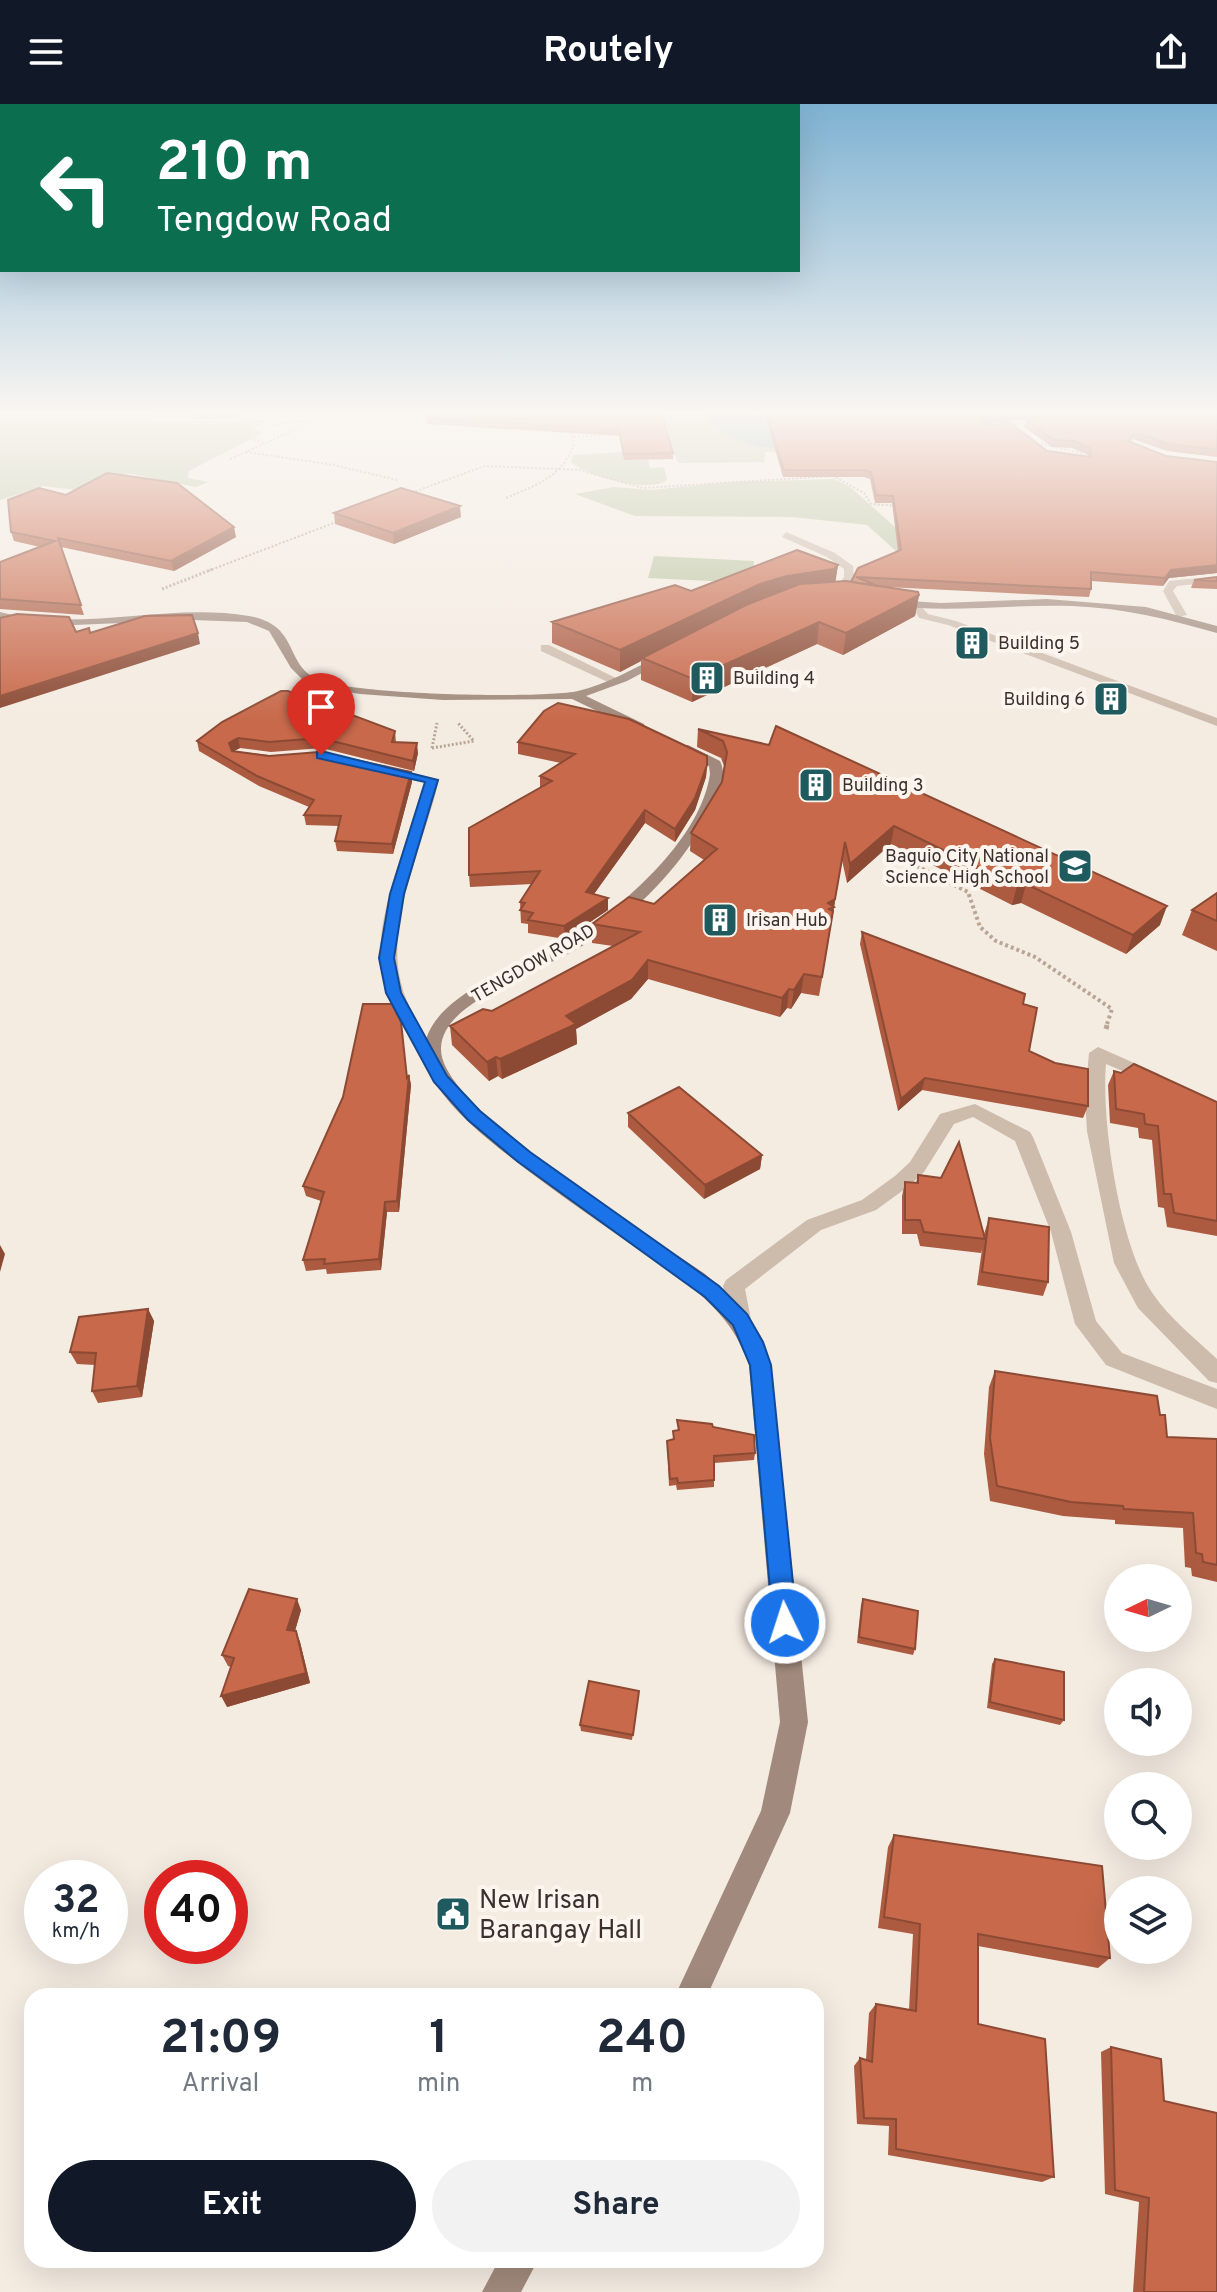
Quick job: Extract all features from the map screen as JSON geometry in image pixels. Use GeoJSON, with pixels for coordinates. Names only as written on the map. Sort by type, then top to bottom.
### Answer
{"type":"FeatureCollection","features":[{"type":"Feature","properties":{"kind":"street"},"geometry":{"type":"LineString","coordinates":[[786,535],[831,555],[849,568],[849,577],[837,596]]}},
{"type":"Feature","properties":{"kind":"street"},"geometry":{"type":"LineString","coordinates":[[1181,615],[1168,591],[1173,583],[1217,579]]}},
{"type":"Feature","properties":{"kind":"street"},"geometry":{"type":"LineString","coordinates":[[821,596],[855,598]]}},
{"type":"Feature","properties":{"kind":"street"},"geometry":{"type":"LineString","coordinates":[[880,601],[919,607],[1046,603],[1181,615],[1217,630]]}},
{"type":"Feature","properties":{"kind":"street"},"geometry":{"type":"LineString","coordinates":[[919,607],[923,616],[966,628],[1217,722]]}},
{"type":"Feature","properties":{"kind":"street"},"geometry":{"type":"LineString","coordinates":[[0,615],[14,620],[45,622],[247,619],[269,623],[278,632],[301,673],[314,683],[405,695],[575,696],[616,681],[686,648]]}},
{"type":"Feature","properties":{"kind":"street"},"geometry":{"type":"LineString","coordinates":[[0,624],[14,620]]}},
{"type":"Feature","properties":{"kind":"street"},"geometry":{"type":"LineString","coordinates":[[545,648],[616,681]]}},
{"type":"Feature","properties":{"kind":"street","name":"TENGDOW ROAD"},"geometry":{"type":"LineString","coordinates":[[434,1064],[432,1051],[435,1037],[459,1007],[484,988],[581,939],[654,878],[701,821],[718,769],[710,760],[575,696]]}},
{"type":"Feature","properties":{"kind":"street"},"geometry":{"type":"LineString","coordinates":[[362,764],[432,780],[397,894],[386,958],[394,993],[405,1019],[450,1093],[524,1156],[712,1291],[740,1320],[753,1342],[760,1365],[794,1722],[775,1813],[695,1988]]}},
{"type":"Feature","properties":{"kind":"street"},"geometry":{"type":"LineString","coordinates":[[1169,1085],[1098,1053],[1094,1098],[1097,1131],[1124,1263],[1146,1302],[1217,1374]]}},
{"type":"Feature","properties":{"kind":"street"},"geometry":{"type":"LineString","coordinates":[[740,1320],[734,1286],[814,1225],[869,1205],[891,1189],[917,1167],[947,1119],[975,1110],[1023,1137],[1061,1232],[1086,1324],[1114,1359],[1217,1399]]}},
{"type":"Feature","properties":{"kind":"street"},"geometry":{"type":"LineString","coordinates":[[500,2292],[515,2268]]}},
{"type":"Feature","properties":{"kind":"path"},"geometry":{"type":"LineString","coordinates":[[151,594],[230,560],[339,521]]}},
{"type":"Feature","properties":{"kind":"path"},"geometry":{"type":"LineString","coordinates":[[432,748],[474,741],[475,738],[455,719]]}},
{"type":"Feature","properties":{"kind":"path"},"geometry":{"type":"LineString","coordinates":[[431,761],[437,723]]}},
{"type":"Feature","properties":{"kind":"path"},"geometry":{"type":"LineString","coordinates":[[867,841],[968,892],[976,907],[980,927],[996,941],[1035,957],[1112,1009],[1098,1053]]}},
{"type":"Feature","properties":{"kind":"green space"},"geometry":{"type":"Polygon","coordinates":[[[793,517],[884,517],[895,527],[940,531],[906,560],[867,525],[793,517]]]}},
{"type":"Feature","properties":{"kind":"green space"},"geometry":{"type":"Polygon","coordinates":[[[654,556],[754,561],[752,583],[648,578],[654,556]]]}},
{"type":"Feature","properties":{"kind":"building"},"geometry":{"type":"Polygon","coordinates":[[[10,517],[221,517],[234,527],[171,561],[58,538],[81,605],[0,599],[0,562],[55,541],[11,532],[10,517]]]}},
{"type":"Feature","properties":{"kind":"building"},"geometry":{"type":"Polygon","coordinates":[[[346,517],[432,517],[393,533],[346,517]]]}},
{"type":"Feature","properties":{"kind":"building"},"geometry":{"type":"Polygon","coordinates":[[[896,517],[1217,517],[1217,565],[1171,570],[1165,578],[1091,572],[1091,589],[856,577],[878,586],[851,582],[858,568],[901,550],[896,517]]]}},
{"type":"Feature","properties":{"kind":"building"},"geometry":{"type":"Polygon","coordinates":[[[797,550],[838,565],[834,569],[787,576],[760,584],[620,650],[552,622],[675,585],[691,591],[797,550]]]}},
{"type":"Feature","properties":{"kind":"building"},"geometry":{"type":"Polygon","coordinates":[[[1217,577],[1217,581],[1194,580],[1217,577]]]}},
{"type":"Feature","properties":{"kind":"building"},"geometry":{"type":"Polygon","coordinates":[[[846,581],[918,592],[919,595],[846,633],[819,622],[693,679],[642,658],[746,605],[800,584],[846,581]]]}},
{"type":"Feature","properties":{"kind":"building"},"geometry":{"type":"Polygon","coordinates":[[[17,614],[69,617],[76,632],[89,628],[90,633],[145,616],[192,615],[198,633],[0,696],[0,618],[17,614]]]}},
{"type":"Feature","properties":{"kind":"building"},"geometry":{"type":"Polygon","coordinates":[[[281,691],[395,731],[392,742],[417,743],[413,761],[320,738],[269,742],[238,738],[229,743],[232,751],[269,756],[319,752],[411,772],[392,844],[335,841],[341,816],[304,815],[314,800],[257,776],[197,741],[222,722],[281,691]]]}},
{"type":"Feature","properties":{"kind":"building"},"geometry":{"type":"Polygon","coordinates":[[[558,703],[629,719],[707,756],[707,765],[695,798],[675,829],[645,810],[586,892],[608,898],[564,926],[528,920],[533,913],[520,910],[525,903],[520,902],[540,871],[469,875],[469,828],[552,781],[540,776],[575,754],[518,742],[544,711],[558,703]]]}},
{"type":"Feature","properties":{"kind":"building"},"geometry":{"type":"Polygon","coordinates":[[[776,726],[1167,906],[1133,935],[1026,884],[1017,886],[894,826],[850,864],[845,842],[835,899],[828,903],[834,907],[829,909],[833,911],[822,977],[804,974],[794,990],[789,989],[782,998],[648,960],[632,980],[566,1016],[576,1024],[487,1062],[450,1026],[483,1009],[492,1011],[640,932],[592,924],[629,897],[654,904],[717,849],[691,833],[722,782],[727,752],[723,741],[698,729],[769,745],[776,726]]]}},
{"type":"Feature","properties":{"kind":"building"},"geometry":{"type":"Polygon","coordinates":[[[1217,893],[1217,921],[1192,910],[1217,893]]]}},
{"type":"Feature","properties":{"kind":"building"},"geometry":{"type":"Polygon","coordinates":[[[862,932],[1025,994],[1023,1004],[1037,1008],[1029,1051],[1055,1063],[1088,1069],[1088,1106],[925,1078],[901,1099],[862,932]]]}},
{"type":"Feature","properties":{"kind":"building"},"geometry":{"type":"Polygon","coordinates":[[[363,1004],[392,1004],[401,1022],[407,1078],[409,1075],[397,1201],[385,1202],[379,1259],[324,1264],[325,1259],[303,1260],[324,1192],[303,1186],[343,1097],[363,1004]]]}},
{"type":"Feature","properties":{"kind":"building"},"geometry":{"type":"Polygon","coordinates":[[[1134,1064],[1217,1102],[1217,1221],[1174,1213],[1171,1194],[1164,1194],[1158,1126],[1145,1124],[1144,1114],[1116,1109],[1114,1071],[1121,1073],[1134,1064]]]}},
{"type":"Feature","properties":{"kind":"building"},"geometry":{"type":"Polygon","coordinates":[[[679,1087],[762,1155],[705,1185],[628,1113],[679,1087]]]}},
{"type":"Feature","properties":{"kind":"building"},"geometry":{"type":"Polygon","coordinates":[[[959,1142],[985,1239],[924,1232],[920,1220],[905,1220],[905,1182],[918,1183],[918,1175],[941,1178],[959,1142]]]}},
{"type":"Feature","properties":{"kind":"building"},"geometry":{"type":"Polygon","coordinates":[[[989,1218],[1049,1227],[1048,1282],[982,1272],[989,1218]]]}},
{"type":"Feature","properties":{"kind":"building"},"geometry":{"type":"Polygon","coordinates":[[[148,1309],[137,1386],[92,1391],[96,1353],[70,1352],[79,1317],[148,1309]]]}},
{"type":"Feature","properties":{"kind":"building"},"geometry":{"type":"Polygon","coordinates":[[[995,1371],[1157,1396],[1160,1415],[1165,1415],[1167,1437],[1217,1439],[1217,1565],[1203,1562],[1202,1554],[1196,1553],[1193,1513],[1071,1502],[997,1486],[990,1438],[995,1371]]]}},
{"type":"Feature","properties":{"kind":"building"},"geometry":{"type":"Polygon","coordinates":[[[677,1420],[712,1424],[713,1427],[754,1435],[755,1453],[714,1456],[714,1480],[678,1483],[677,1478],[670,1479],[667,1441],[674,1439],[673,1431],[679,1430],[677,1420]]]}},
{"type":"Feature","properties":{"kind":"building"},"geometry":{"type":"Polygon","coordinates":[[[249,1589],[297,1599],[287,1630],[296,1631],[306,1673],[221,1696],[234,1658],[222,1655],[249,1589]]]}},
{"type":"Feature","properties":{"kind":"building"},"geometry":{"type":"Polygon","coordinates":[[[863,1599],[918,1611],[915,1649],[859,1637],[863,1599]]]}},
{"type":"Feature","properties":{"kind":"building"},"geometry":{"type":"Polygon","coordinates":[[[995,1659],[1064,1672],[1064,1720],[990,1702],[995,1659]]]}},
{"type":"Feature","properties":{"kind":"building"},"geometry":{"type":"Polygon","coordinates":[[[589,1681],[639,1691],[633,1735],[580,1725],[589,1681]]]}},
{"type":"Feature","properties":{"kind":"building"},"geometry":{"type":"Polygon","coordinates":[[[894,1835],[1102,1866],[1104,1957],[978,1934],[978,2024],[1045,2039],[1054,2177],[896,2149],[896,2119],[864,2118],[860,2058],[872,2062],[876,2004],[916,2011],[920,1924],[884,1917],[894,1835]]]}},
{"type":"Feature","properties":{"kind":"building"},"geometry":{"type":"Polygon","coordinates":[[[1111,2047],[1161,2059],[1164,2101],[1217,2113],[1217,2292],[1144,2292],[1149,2198],[1115,2190],[1111,2047]]]}},
{"type":"Feature","properties":{"kind":"place","name":"Building 5"},"geometry":{"type":"Point","coordinates":[972,643]}},
{"type":"Feature","properties":{"kind":"place","name":"Building 4"},"geometry":{"type":"Point","coordinates":[707,678]}},
{"type":"Feature","properties":{"kind":"place","name":"Building 6"},"geometry":{"type":"Point","coordinates":[1111,699]}},
{"type":"Feature","properties":{"kind":"place","name":"Building 3"},"geometry":{"type":"Point","coordinates":[816,785]}},
{"type":"Feature","properties":{"kind":"place","name":"Baguio City National Science High School"},"geometry":{"type":"Point","coordinates":[1075,866]}},
{"type":"Feature","properties":{"kind":"place","name":"Irisan Hub"},"geometry":{"type":"Point","coordinates":[720,920]}},
{"type":"Feature","properties":{"kind":"place","name":"New Irisan Barangay Hall"},"geometry":{"type":"Point","coordinates":[453,1914]}},
{"type":"Feature","properties":{"kind":"route"},"geometry":{"type":"LineString","coordinates":[[321,755],[432,780],[429,799],[397,894],[389,925],[386,958],[394,993],[405,1019],[450,1093],[524,1156],[712,1291],[740,1320],[753,1342],[760,1365],[768,1433],[785,1623]]}}]}
